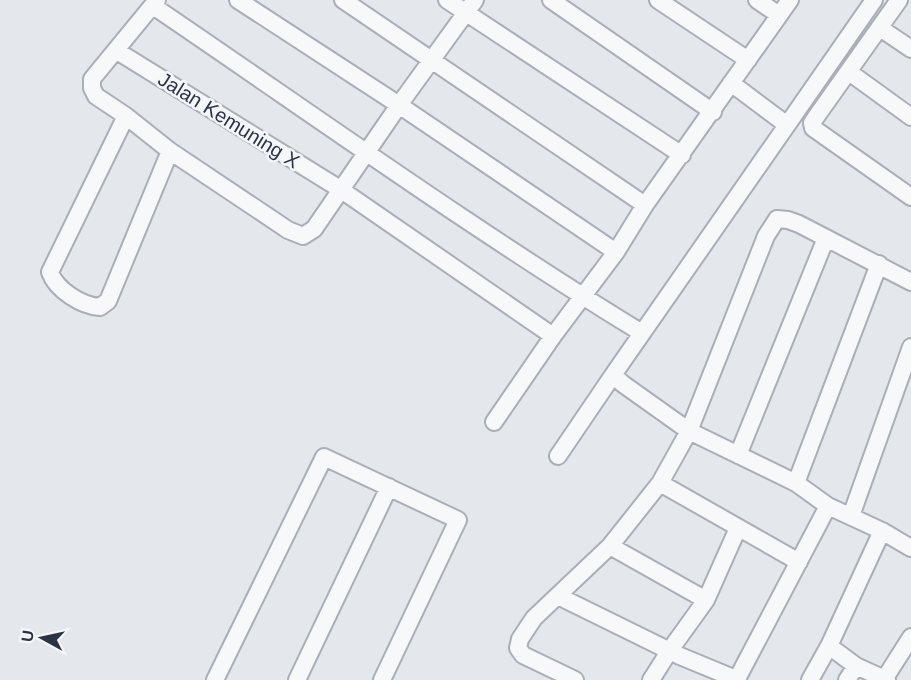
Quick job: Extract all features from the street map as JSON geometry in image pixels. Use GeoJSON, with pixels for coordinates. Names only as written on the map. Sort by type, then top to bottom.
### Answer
{"type":"FeatureCollection","features":[{"type":"Feature","properties":{"kind":"street"},"geometry":{"type":"LineString","coordinates":[[238,0],[399,105],[616,252]]}},
{"type":"Feature","properties":{"kind":"street"},"geometry":{"type":"LineString","coordinates":[[343,0],[645,205]]}},
{"type":"Feature","properties":{"kind":"street"},"geometry":{"type":"LineString","coordinates":[[447,0],[471,6],[682,155]]}},
{"type":"Feature","properties":{"kind":"street"},"geometry":{"type":"LineString","coordinates":[[552,0],[713,112]]}},
{"type":"Feature","properties":{"kind":"street"},"geometry":{"type":"LineString","coordinates":[[658,0],[748,60]]}},
{"type":"Feature","properties":{"kind":"street"},"geometry":{"type":"LineString","coordinates":[[757,0],[779,15]]}},
{"type":"Feature","properties":{"kind":"street"},"geometry":{"type":"LineString","coordinates":[[495,422],[790,0]]}},
{"type":"Feature","properties":{"kind":"street"},"geometry":{"type":"LineString","coordinates":[[558,456],[874,0]]}},
{"type":"Feature","properties":{"kind":"street"},"geometry":{"type":"LineString","coordinates":[[899,0],[812,123],[813,128],[911,197]]}},
{"type":"Feature","properties":{"kind":"street"},"geometry":{"type":"LineString","coordinates":[[471,6],[399,105],[366,152],[340,189],[314,229],[303,236],[298,235],[171,151],[96,96],[92,88],[92,79],[155,3],[366,152],[582,296],[642,333]]}},
{"type":"Feature","properties":{"kind":"street"},"geometry":{"type":"LineString","coordinates":[[880,28],[911,49]]}},
{"type":"Feature","properties":{"kind":"street","name":"Jalan Kemuning X"},"geometry":{"type":"LineString","coordinates":[[117,51],[340,189],[553,336]]}},
{"type":"Feature","properties":{"kind":"street"},"geometry":{"type":"LineString","coordinates":[[849,72],[911,117]]}},
{"type":"Feature","properties":{"kind":"street"},"geometry":{"type":"LineString","coordinates":[[731,83],[787,124]]}},
{"type":"Feature","properties":{"kind":"street"},"geometry":{"type":"LineString","coordinates":[[126,116],[50,272],[53,280],[81,302],[90,307],[100,307],[108,301],[171,151]]}},
{"type":"Feature","properties":{"kind":"street"},"geometry":{"type":"LineString","coordinates":[[575,680],[523,655],[518,648],[520,639],[534,618],[610,546],[660,483],[689,431],[766,236],[777,219],[799,224],[911,282]]}},
{"type":"Feature","properties":{"kind":"street"},"geometry":{"type":"LineString","coordinates":[[738,455],[826,238]]}},
{"type":"Feature","properties":{"kind":"street"},"geometry":{"type":"LineString","coordinates":[[796,483],[879,264]]}},
{"type":"Feature","properties":{"kind":"street"},"geometry":{"type":"LineString","coordinates":[[851,516],[911,347]]}},
{"type":"Feature","properties":{"kind":"street"},"geometry":{"type":"LineString","coordinates":[[614,375],[623,384],[689,431],[796,483],[828,506],[882,531],[908,547],[911,530]]}},
{"type":"Feature","properties":{"kind":"street"},"geometry":{"type":"LineString","coordinates":[[215,680],[324,457],[458,520],[382,680]]}},
{"type":"Feature","properties":{"kind":"street"},"geometry":{"type":"LineString","coordinates":[[660,483],[799,562]]}},
{"type":"Feature","properties":{"kind":"street"},"geometry":{"type":"LineString","coordinates":[[297,680],[389,487]]}},
{"type":"Feature","properties":{"kind":"street"},"geometry":{"type":"LineString","coordinates":[[558,596],[737,680],[828,506]]}},
{"type":"Feature","properties":{"kind":"street"},"geometry":{"type":"LineString","coordinates":[[651,680],[706,600],[738,528]]}},
{"type":"Feature","properties":{"kind":"street"},"geometry":{"type":"LineString","coordinates":[[810,680],[829,646],[882,531]]}},
{"type":"Feature","properties":{"kind":"street"},"geometry":{"type":"LineString","coordinates":[[610,546],[706,600]]}},
{"type":"Feature","properties":{"kind":"street"},"geometry":{"type":"LineString","coordinates":[[829,646],[852,673],[886,679],[911,637]]}}]}
